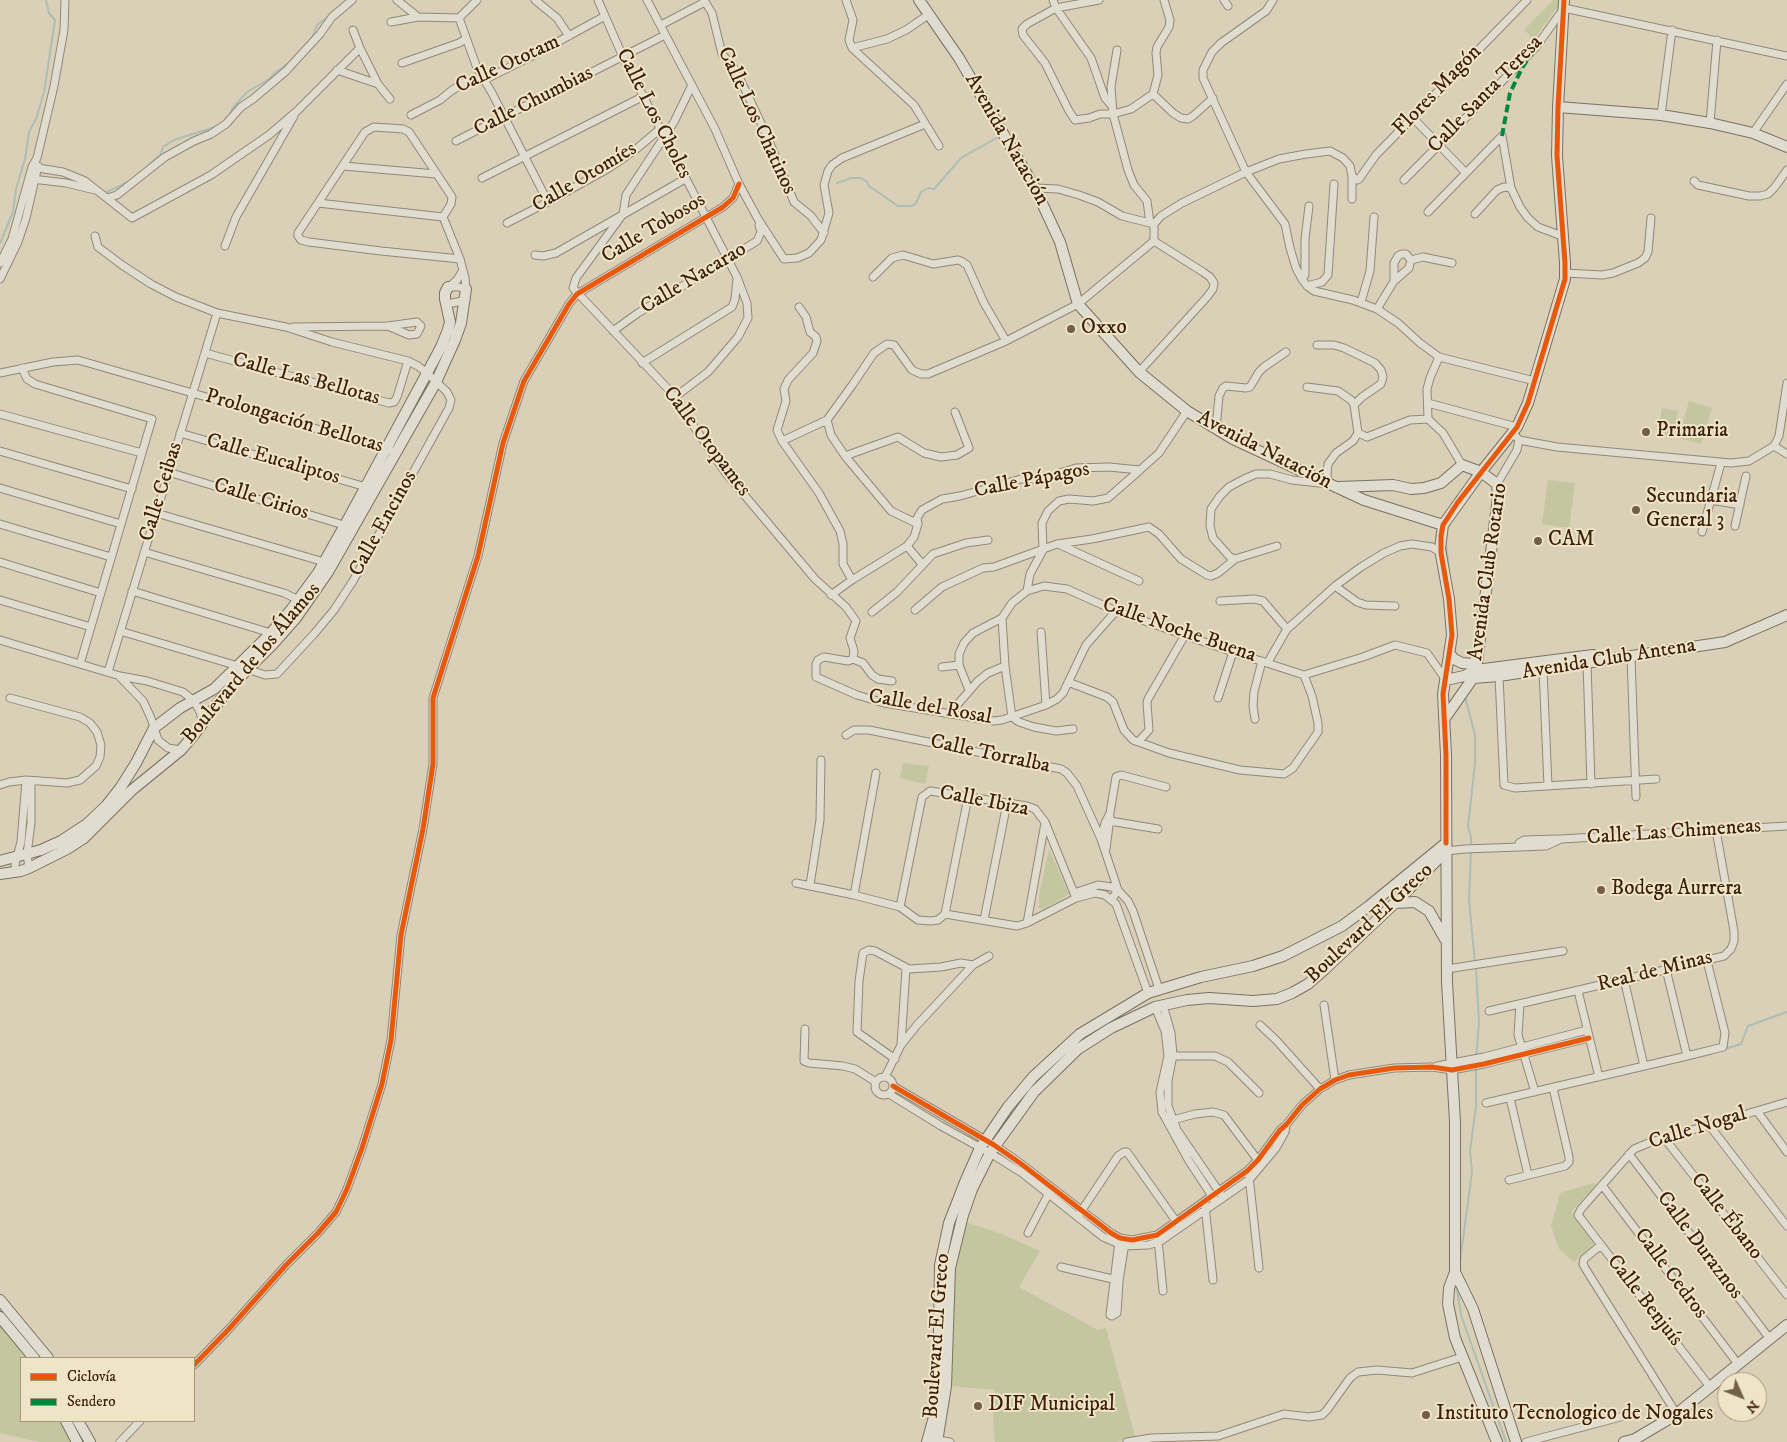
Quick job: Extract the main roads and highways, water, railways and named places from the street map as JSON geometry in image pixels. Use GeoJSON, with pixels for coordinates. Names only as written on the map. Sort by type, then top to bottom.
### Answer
{"type":"FeatureCollection","features":[{"type":"Feature","properties":{"kind":"waterway"},"geometry":{"type":"LineString","coordinates":[[0,243],[13,212],[16,189],[25,159],[29,132],[36,119],[44,92],[55,20],[49,13],[46,0]]}},
{"type":"Feature","properties":{"kind":"waterway"},"geometry":{"type":"LineString","coordinates":[[312,38],[317,25],[328,17]]}},
{"type":"Feature","properties":{"kind":"waterway"},"geometry":{"type":"LineString","coordinates":[[229,117],[232,109],[247,92],[269,79],[289,63]]}},
{"type":"Feature","properties":{"kind":"waterway"},"geometry":{"type":"LineString","coordinates":[[149,165],[160,155],[163,147],[174,140],[215,127]]}},
{"type":"Feature","properties":{"kind":"waterway"},"geometry":{"type":"LineString","coordinates":[[837,183],[851,178],[861,178],[869,186],[898,206],[912,206],[916,203],[921,192],[928,188],[934,189],[961,158],[1000,136]]}},
{"type":"Feature","properties":{"kind":"waterway"},"geometry":{"type":"LineString","coordinates":[[107,192],[128,182]]}},
{"type":"Feature","properties":{"kind":"waterway"},"geometry":{"type":"LineString","coordinates":[[1062,266],[1073,304]]}},
{"type":"Feature","properties":{"kind":"waterway"},"geometry":{"type":"LineString","coordinates":[[1446,544],[1449,569]]}},
{"type":"Feature","properties":{"kind":"waterway"},"geometry":{"type":"LineString","coordinates":[[1465,697],[1475,735],[1475,763],[1468,827],[1471,846]]}},
{"type":"Feature","properties":{"kind":"waterway"},"geometry":{"type":"LineString","coordinates":[[1471,850],[1469,900],[1475,963]]}},
{"type":"Feature","properties":{"kind":"waterway"},"geometry":{"type":"LineString","coordinates":[[1476,967],[1479,1023],[1476,1058]]}},
{"type":"Feature","properties":{"kind":"waterway"},"geometry":{"type":"LineString","coordinates":[[1725,1049],[1741,1044],[1748,1026],[1787,1012]]}},
{"type":"Feature","properties":{"kind":"waterway"},"geometry":{"type":"LineString","coordinates":[[1694,1058],[1711,1054]]}},
{"type":"Feature","properties":{"kind":"waterway"},"geometry":{"type":"LineString","coordinates":[[1460,1261],[1472,1172],[1470,1151],[1476,1106],[1476,1067]]}},
{"type":"Feature","properties":{"kind":"waterway"},"geometry":{"type":"LineString","coordinates":[[1456,1283],[1461,1315],[1506,1442]]}},
{"type":"Feature","properties":{"kind":"place","name":"Oxxo"},"geometry":{"type":"Point","coordinates":[1071,329]}},
{"type":"Feature","properties":{"kind":"place","name":"Primaria"},"geometry":{"type":"Point","coordinates":[1646,432]}},
{"type":"Feature","properties":{"kind":"place","name":"Secundaria General 3"},"geometry":{"type":"Point","coordinates":[1636,510]}},
{"type":"Feature","properties":{"kind":"place","name":"CAM"},"geometry":{"type":"Point","coordinates":[1538,541]}},
{"type":"Feature","properties":{"kind":"place","name":"Bodega Aurrera"},"geometry":{"type":"Point","coordinates":[1601,890]}},
{"type":"Feature","properties":{"kind":"place","name":"DIF Municipal"},"geometry":{"type":"Point","coordinates":[978,1406]}},
{"type":"Feature","properties":{"kind":"place","name":"Instituto Tecnologico de Nogales"},"geometry":{"type":"Point","coordinates":[1426,1415]}}]}
